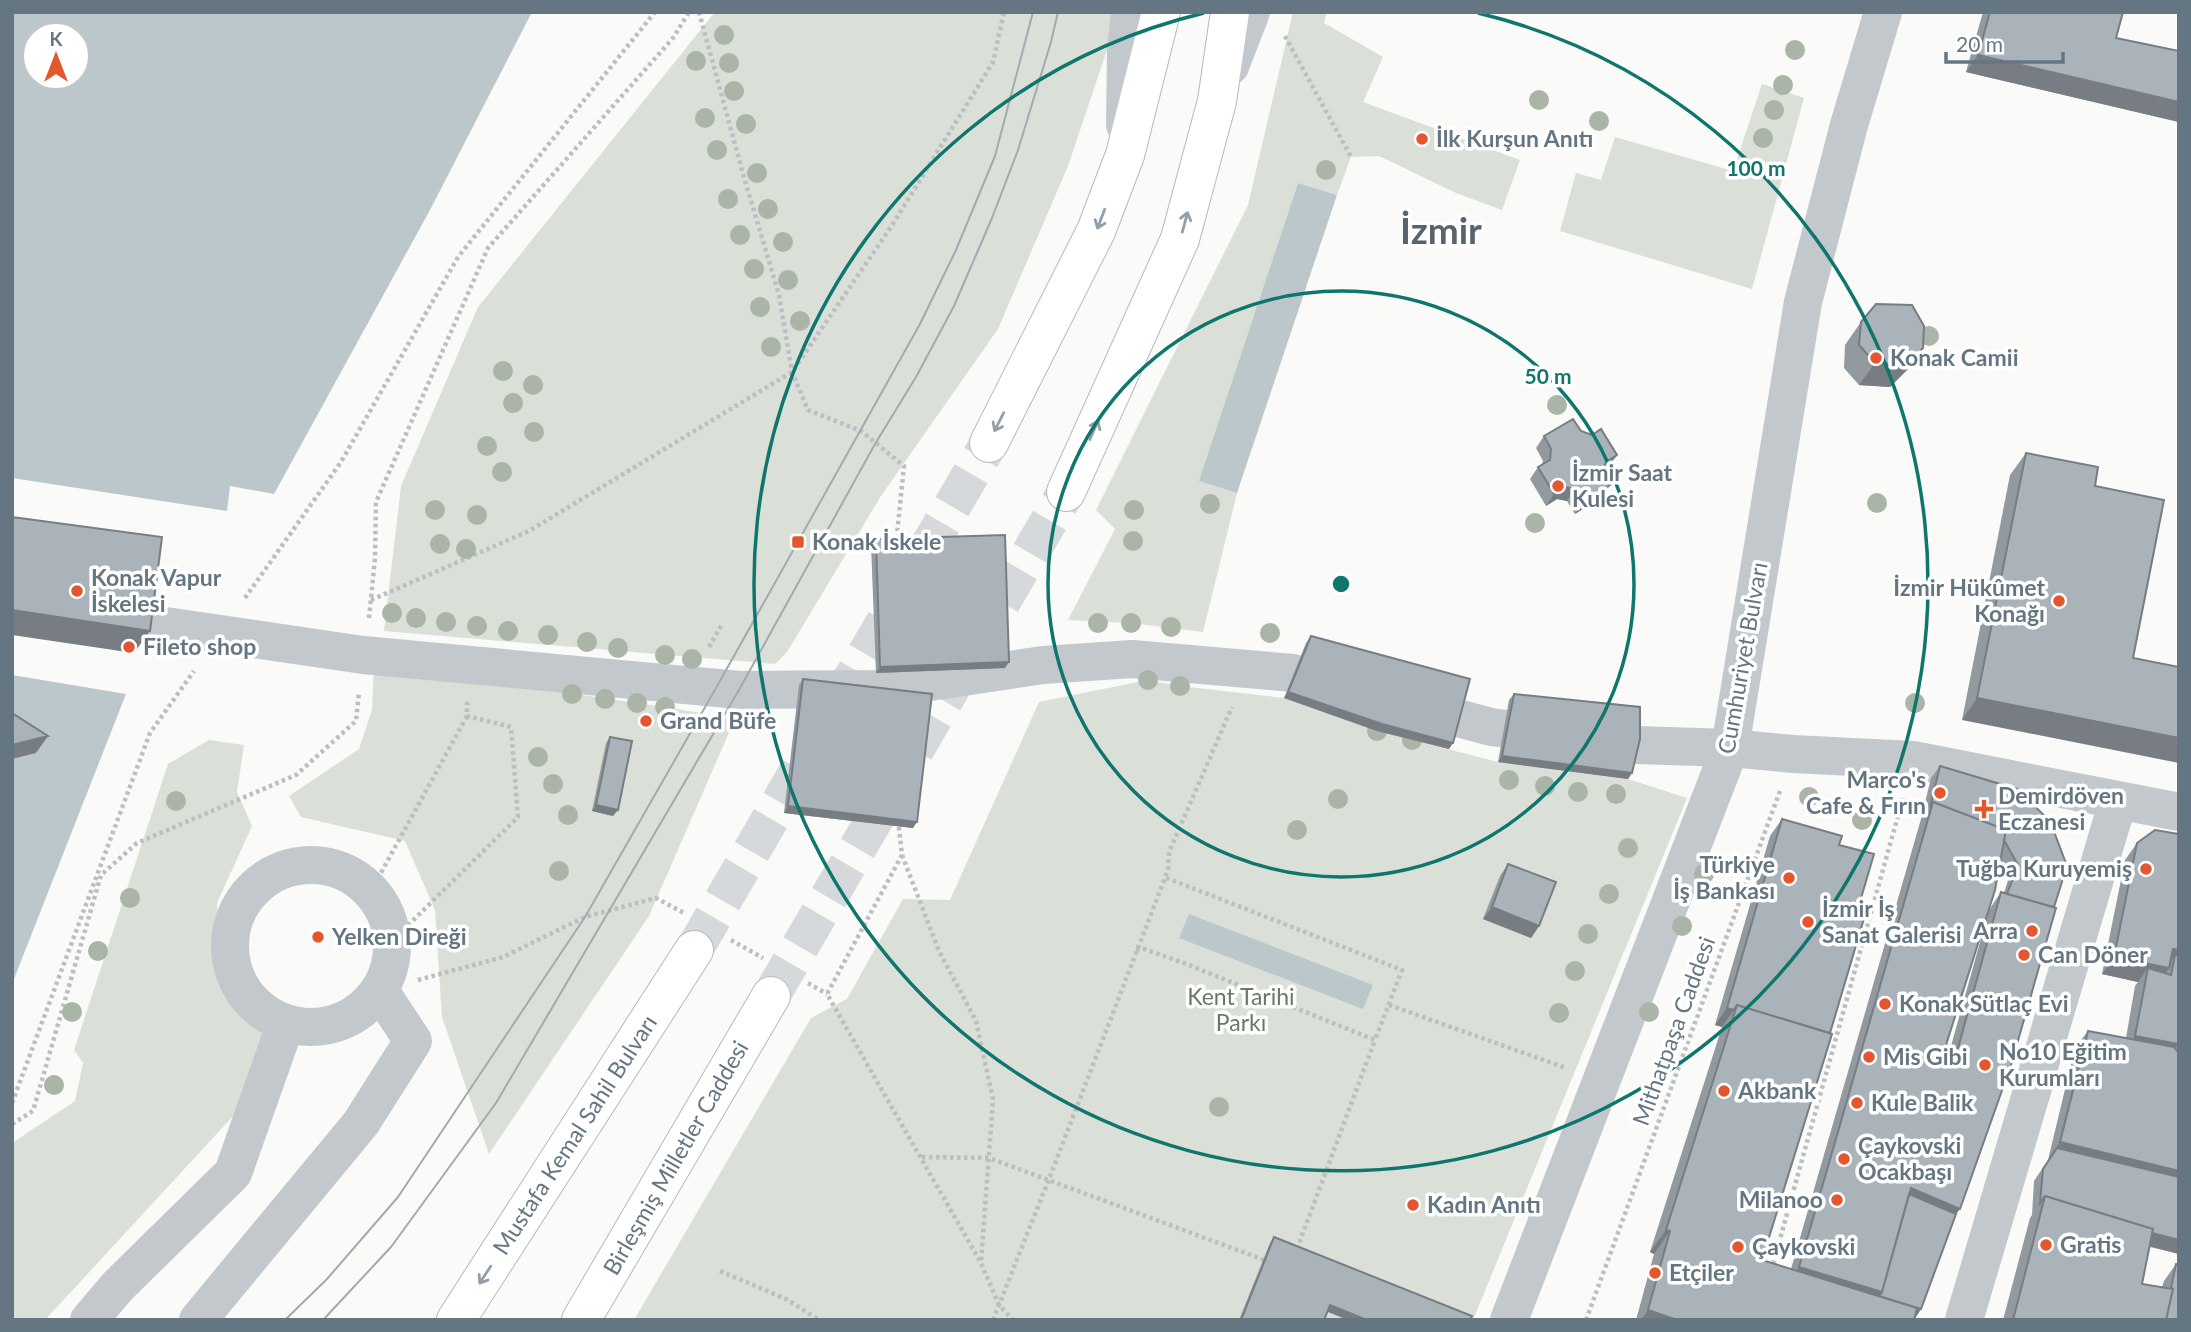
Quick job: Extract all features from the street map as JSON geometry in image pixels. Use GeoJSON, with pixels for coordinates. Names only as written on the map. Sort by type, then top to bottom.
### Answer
{"type":"FeatureCollection","features":[{"type":"Feature","properties":{"kind":"main road"},"geometry":{"type":"LineString","coordinates":[[989,443],[1096,231],[1125,155],[1161,12]]}},
{"type":"Feature","properties":{"kind":"main road"},"geometry":{"type":"LineString","coordinates":[[1066,492],[1180,239],[1217,101],[1230,12]]}},
{"type":"Feature","properties":{"kind":"main road","name":"Mustafa Kemal Sahil Bulvarı"},"geometry":{"type":"LineString","coordinates":[[456,1320],[706,936]]}},
{"type":"Feature","properties":{"kind":"main road","name":"Birleşmiş Milletler Caddesi"},"geometry":{"type":"LineString","coordinates":[[581,1320],[780,979]]}},
{"type":"Feature","properties":{"kind":"street"},"geometry":{"type":"LineString","coordinates":[[1125,155],[1126,50],[1130,12]]}},
{"type":"Feature","properties":{"kind":"street","name":"Cumhuriyet Bulvarı"},"geometry":{"type":"LineString","coordinates":[[1509,1320],[1730,748],[1803,302],[1849,125],[1883,12]]}},
{"type":"Feature","properties":{"kind":"street"},"geometry":{"type":"LineString","coordinates":[[1217,101],[1266,21]]}},
{"type":"Feature","properties":{"kind":"street"},"geometry":{"type":"LineString","coordinates":[[138,622],[363,655],[751,691],[883,690],[1043,665],[1132,659],[1249,668],[1293,673],[1491,727],[1636,745],[1913,760],[2179,812]]}},
{"type":"Feature","properties":{"kind":"street"},"geometry":{"type":"LineString","coordinates":[[1964,1320],[2118,801]]}},
{"type":"Feature","properties":{"kind":"street"},"geometry":{"type":"LineString","coordinates":[[298,865],[325,865],[351,874],[372,891],[386,914],[393,940],[390,966],[380,990],[362,1010],[339,1022],[312,1027],[286,1023],[262,1011],[243,991],[232,966],[229,940],[236,914],[250,891],[272,874],[298,865]]}},
{"type":"Feature","properties":{"kind":"street"},"geometry":{"type":"LineString","coordinates":[[198,1320],[361,1123],[413,1041],[380,990]]}},
{"type":"Feature","properties":{"kind":"street"},"geometry":{"type":"LineString","coordinates":[[89,1320],[118,1286],[233,1173],[286,1023]]}},
{"type":"Feature","properties":{"kind":"path"},"geometry":{"type":"LineString","coordinates":[[12,1103],[150,733],[341,462],[458,257],[655,12]]}},
{"type":"Feature","properties":{"kind":"path"},"geometry":{"type":"LineString","coordinates":[[12,1124],[33,1111],[101,874],[137,843],[296,775],[356,721],[372,600],[376,502],[488,248],[673,38],[689,12]]}},
{"type":"Feature","properties":{"kind":"path"},"geometry":{"type":"LineString","coordinates":[[699,12],[779,295],[792,372],[808,410],[860,431],[904,466],[896,545]]}},
{"type":"Feature","properties":{"kind":"path"},"geometry":{"type":"LineString","coordinates":[[372,600],[529,531],[792,372],[891,227],[993,62],[1004,12]]}},
{"type":"Feature","properties":{"kind":"path"},"geometry":{"type":"LineString","coordinates":[[1266,21],[1351,157]]}},
{"type":"Feature","properties":{"kind":"path"},"geometry":{"type":"LineString","coordinates":[[993,1320],[1168,870],[1169,852],[1249,668]]}},
{"type":"Feature","properties":{"kind":"path"},"geometry":{"type":"LineString","coordinates":[[372,891],[467,716]]}},
{"type":"Feature","properties":{"kind":"path"},"geometry":{"type":"LineString","coordinates":[[393,940],[518,817],[511,727]]}},
{"type":"Feature","properties":{"kind":"path","name":"Mithatpaşa Caddesi"},"geometry":{"type":"LineString","coordinates":[[1586,1320],[1793,754]]}},
{"type":"Feature","properties":{"kind":"path"},"geometry":{"type":"LineString","coordinates":[[1773,1264],[1913,760]]}},
{"type":"Feature","properties":{"kind":"path"},"geometry":{"type":"LineString","coordinates":[[897,814],[902,855],[939,951],[976,1021],[993,1099],[981,1263]]}},
{"type":"Feature","properties":{"kind":"path"},"geometry":{"type":"LineString","coordinates":[[827,994],[902,855]]}},
{"type":"Feature","properties":{"kind":"path"},"geometry":{"type":"LineString","coordinates":[[1164,877],[1402,970],[1292,1260]]}},
{"type":"Feature","properties":{"kind":"path"},"geometry":{"type":"LineString","coordinates":[[380,990],[503,957],[585,917],[656,898],[706,936],[780,979],[827,994],[981,1263],[999,1305],[1013,1320]]}},
{"type":"Feature","properties":{"kind":"path"},"geometry":{"type":"LineString","coordinates":[[1136,950],[1144,949],[1184,963],[1375,1040]]}},
{"type":"Feature","properties":{"kind":"path"},"geometry":{"type":"LineString","coordinates":[[1389,1006],[1602,1080]]}},
{"type":"Feature","properties":{"kind":"path"},"geometry":{"type":"LineString","coordinates":[[922,1157],[989,1158],[1278,1265]]}},
{"type":"Feature","properties":{"kind":"path"},"geometry":{"type":"LineString","coordinates":[[720,1271],[786,1299],[819,1320]]}},
{"type":"Feature","properties":{"kind":"green space"},"geometry":{"type":"Polygon","coordinates":[[[715,12],[1112,12],[1111,38],[1068,166],[998,329],[881,496],[787,652],[775,664],[384,631],[401,486],[478,307],[715,12]]]}},
{"type":"Feature","properties":{"kind":"green space"},"geometry":{"type":"Polygon","coordinates":[[[1293,12],[1327,12],[1324,23],[1383,57],[1363,102],[1520,160],[1502,210],[1456,193],[1379,156],[1351,157],[1337,195],[1298,183],[1200,481],[1237,493],[1203,632],[1131,623],[1068,620],[1115,529],[1096,510],[1248,205],[1293,12]]]}},
{"type":"Feature","properties":{"kind":"green space"},"geometry":{"type":"Polygon","coordinates":[[[1762,84],[1804,98],[1752,289],[1560,231],[1576,173],[1601,180],[1615,137],[1733,171],[1762,84]]]}},
{"type":"Feature","properties":{"kind":"green space"},"geometry":{"type":"Polygon","coordinates":[[[374,665],[735,719],[649,916],[489,1154],[442,1017],[435,910],[405,841],[301,817],[289,796],[359,749],[372,710],[374,665]]]}},
{"type":"Feature","properties":{"kind":"green space","name":"Kent Tarihi Parkı"},"geometry":{"type":"Polygon","coordinates":[[[1148,680],[1284,698],[1377,731],[1498,762],[1628,779],[1687,798],[1473,1320],[634,1320],[811,1018],[847,999],[903,899],[950,900],[1039,702],[1148,680]]]}},
{"type":"Feature","properties":{"kind":"green space"},"geometry":{"type":"Polygon","coordinates":[[[209,740],[244,745],[237,792],[252,826],[217,903],[219,960],[236,990],[259,1018],[267,1041],[260,1087],[45,1320],[12,1320],[12,1143],[75,1101],[83,1063],[74,1050],[168,764],[209,740]]]}},
{"type":"Feature","properties":{"kind":"shaded area"},"geometry":{"type":"Polygon","coordinates":[[[12,12],[532,12],[430,210],[274,494],[230,486],[227,511],[12,478],[12,12]]]}},
{"type":"Feature","properties":{"kind":"shaded area"},"geometry":{"type":"Polygon","coordinates":[[[1298,183],[1337,195],[1237,493],[1199,481],[1298,183]]]}},
{"type":"Feature","properties":{"kind":"shaded area"},"geometry":{"type":"Polygon","coordinates":[[[12,675],[126,694],[12,984],[12,675]]]}},
{"type":"Feature","properties":{"kind":"shaded area"},"geometry":{"type":"Polygon","coordinates":[[[1189,914],[1373,985],[1363,1009],[1179,938],[1189,914]]]}},
{"type":"Feature","properties":{"kind":"building"},"geometry":{"type":"Polygon","coordinates":[[[1990,12],[2123,12],[2116,38],[2179,51],[2179,102],[1978,55],[1990,12]]]}},
{"type":"Feature","properties":{"kind":"building"},"geometry":{"type":"Polygon","coordinates":[[[1876,304],[1912,305],[1924,326],[1923,348],[1906,365],[1875,363],[1859,345],[1861,322],[1876,304]]]}},
{"type":"Feature","properties":{"kind":"building"},"geometry":{"type":"Polygon","coordinates":[[[1573,419],[1581,431],[1592,435],[1601,429],[1617,455],[1606,462],[1602,472],[1610,485],[1583,502],[1575,489],[1566,487],[1554,494],[1538,467],[1550,460],[1551,449],[1544,436],[1573,419]]]}},
{"type":"Feature","properties":{"kind":"building","name":"İzmir Hükûmet Konağı"},"geometry":{"type":"Polygon","coordinates":[[[2026,453],[2098,467],[2095,486],[2164,500],[2133,658],[2179,667],[2179,738],[1977,698],[2026,453]]]}},
{"type":"Feature","properties":{"kind":"building","name":"Konak Vapur İskelesi"},"geometry":{"type":"Polygon","coordinates":[[[12,517],[162,537],[150,631],[12,610],[12,517]]]}},
{"type":"Feature","properties":{"kind":"building"},"geometry":{"type":"Polygon","coordinates":[[[1005,535],[1009,662],[880,667],[876,539],[1005,535]]]}},
{"type":"Feature","properties":{"kind":"building"},"geometry":{"type":"Polygon","coordinates":[[[1311,636],[1470,679],[1453,743],[1382,724],[1288,692],[1311,636]]]}},
{"type":"Feature","properties":{"kind":"building"},"geometry":{"type":"Polygon","coordinates":[[[803,679],[932,694],[917,822],[788,806],[803,679]]]}},
{"type":"Feature","properties":{"kind":"building"},"geometry":{"type":"Polygon","coordinates":[[[1514,694],[1640,707],[1640,739],[1632,773],[1502,756],[1514,694]]]}},
{"type":"Feature","properties":{"kind":"building"},"geometry":{"type":"Polygon","coordinates":[[[12,714],[15,715],[48,736],[12,745],[12,714]]]}},
{"type":"Feature","properties":{"kind":"building"},"geometry":{"type":"Polygon","coordinates":[[[610,737],[632,741],[618,810],[596,805],[610,737]]]}},
{"type":"Feature","properties":{"kind":"building"},"geometry":{"type":"Polygon","coordinates":[[[1940,766],[2017,789],[2050,821],[2067,866],[2054,907],[2007,894],[2018,865],[2004,840],[2006,830],[1933,802],[1930,807],[1940,766]]]}},
{"type":"Feature","properties":{"kind":"building"},"geometry":{"type":"Polygon","coordinates":[[[1933,802],[2006,830],[1995,890],[1946,1045],[1958,1048],[2001,892],[2056,908],[2011,1065],[1960,1209],[1911,1188],[1882,1292],[1799,1267],[1933,802]]]}},
{"type":"Feature","properties":{"kind":"building"},"geometry":{"type":"Polygon","coordinates":[[[1782,819],[1842,836],[1839,845],[1874,854],[1857,912],[1865,915],[1830,1033],[1737,1005],[1734,1010],[1727,1008],[1782,819]]]}},
{"type":"Feature","properties":{"kind":"building"},"geometry":{"type":"Polygon","coordinates":[[[2155,830],[2179,834],[2179,950],[2173,949],[2169,968],[2114,957],[2137,843],[2155,830]]]}},
{"type":"Feature","properties":{"kind":"building"},"geometry":{"type":"Polygon","coordinates":[[[1508,864],[1556,882],[1539,926],[1492,907],[1508,864]]]}},
{"type":"Feature","properties":{"kind":"building"},"geometry":{"type":"Polygon","coordinates":[[[2175,955],[2179,956],[2179,1045],[2135,1036],[2148,968],[2171,975],[2175,955]]]}},
{"type":"Feature","properties":{"kind":"building"},"geometry":{"type":"Polygon","coordinates":[[[1737,1005],[1832,1034],[1762,1260],[1917,1308],[1914,1320],[1677,1320],[1648,1310],[1670,1231],[1666,1230],[1737,1005]]]}},
{"type":"Feature","properties":{"kind":"building"},"geometry":{"type":"Polygon","coordinates":[[[2088,1031],[2174,1047],[2179,1053],[2179,1171],[2060,1142],[2088,1031]]]}},
{"type":"Feature","properties":{"kind":"building"},"geometry":{"type":"Polygon","coordinates":[[[2057,1148],[2179,1177],[2179,1240],[2152,1233],[2153,1229],[2045,1196],[2040,1203],[2043,1169],[2057,1148]]]}},
{"type":"Feature","properties":{"kind":"building"},"geometry":{"type":"Polygon","coordinates":[[[1909,1194],[1956,1214],[1921,1309],[1879,1296],[1909,1194]]]}},
{"type":"Feature","properties":{"kind":"building"},"geometry":{"type":"Polygon","coordinates":[[[2045,1196],[2153,1229],[2142,1284],[2173,1289],[2166,1320],[2013,1320],[2045,1196]]]}},
{"type":"Feature","properties":{"kind":"building"},"geometry":{"type":"Polygon","coordinates":[[[1274,1237],[1472,1316],[1470,1320],[1367,1320],[1330,1305],[1324,1320],[1241,1320],[1274,1237]]]}},
{"type":"Feature","properties":{"kind":"building"},"geometry":{"type":"Polygon","coordinates":[[[2176,1264],[2179,1264],[2179,1320],[2166,1320],[2173,1289],[2171,1288],[2176,1264]]]}},
{"type":"Feature","properties":{"kind":"tunnel"},"geometry":{"type":"LineString","coordinates":[[694,950],[989,443]]}},
{"type":"Feature","properties":{"kind":"tunnel"},"geometry":{"type":"LineString","coordinates":[[771,996],[1066,492]]}},
{"type":"Feature","properties":{"kind":"tram line"},"geometry":{"type":"LineString","coordinates":[[285,1320],[327,1279],[398,1197],[585,917],[716,688],[920,324],[956,250],[995,156],[1033,12]]}},
{"type":"Feature","properties":{"kind":"tram line"},"geometry":{"type":"LineString","coordinates":[[323,1320],[391,1247],[496,1103],[739,690],[875,444],[916,377],[954,306],[992,218],[1018,150],[1058,12]]}},
{"type":"Feature","properties":{"kind":"place","name":"İlk Kurşun Anıtı"},"geometry":{"type":"Point","coordinates":[1422,139]}},
{"type":"Feature","properties":{"kind":"place","name":"Konak Camii"},"geometry":{"type":"Point","coordinates":[1876,358]}},
{"type":"Feature","properties":{"kind":"place","name":"İzmir Saat Kulesi"},"geometry":{"type":"Point","coordinates":[1558,486]}},
{"type":"Feature","properties":{"kind":"place","name":"Konak İskele"},"geometry":{"type":"Point","coordinates":[798,542]}},
{"type":"Feature","properties":{"kind":"place","name":"Konak Vapur İskelesi"},"geometry":{"type":"Point","coordinates":[77,591]}},
{"type":"Feature","properties":{"kind":"place","name":"İzmir Hükûmet Konağı"},"geometry":{"type":"Point","coordinates":[2059,601]}},
{"type":"Feature","properties":{"kind":"place","name":"Fileto shop"},"geometry":{"type":"Point","coordinates":[129,647]}},
{"type":"Feature","properties":{"kind":"place","name":"Grand Büfe"},"geometry":{"type":"Point","coordinates":[646,721]}},
{"type":"Feature","properties":{"kind":"place","name":"Marco's Cafe & Fırın"},"geometry":{"type":"Point","coordinates":[1940,793]}},
{"type":"Feature","properties":{"kind":"place","name":"Demirdöven Eczanesi"},"geometry":{"type":"Point","coordinates":[1984,809]}},
{"type":"Feature","properties":{"kind":"place","name":"Tuğba Kuruyemiş"},"geometry":{"type":"Point","coordinates":[2146,869]}},
{"type":"Feature","properties":{"kind":"place","name":"Türkiye İş Bankası"},"geometry":{"type":"Point","coordinates":[1789,878]}},
{"type":"Feature","properties":{"kind":"place","name":"İzmir İş Sanat Galerisi"},"geometry":{"type":"Point","coordinates":[1808,922]}},
{"type":"Feature","properties":{"kind":"place","name":"Arra"},"geometry":{"type":"Point","coordinates":[2032,931]}},
{"type":"Feature","properties":{"kind":"place","name":"Yelken Direği"},"geometry":{"type":"Point","coordinates":[318,937]}},
{"type":"Feature","properties":{"kind":"place","name":"Can Döner"},"geometry":{"type":"Point","coordinates":[2024,955]}},
{"type":"Feature","properties":{"kind":"place","name":"Konak Sütlaç Evi"},"geometry":{"type":"Point","coordinates":[1885,1004]}},
{"type":"Feature","properties":{"kind":"place","name":"Mis Gibi"},"geometry":{"type":"Point","coordinates":[1869,1057]}},
{"type":"Feature","properties":{"kind":"place","name":"No10 Eğitim Kurumları"},"geometry":{"type":"Point","coordinates":[1985,1065]}},
{"type":"Feature","properties":{"kind":"place","name":"Akbank"},"geometry":{"type":"Point","coordinates":[1724,1091]}},
{"type":"Feature","properties":{"kind":"place","name":"Kule Balik"},"geometry":{"type":"Point","coordinates":[1857,1103]}},
{"type":"Feature","properties":{"kind":"place","name":"Çaykovski Ocakbaşı"},"geometry":{"type":"Point","coordinates":[1844,1159]}},
{"type":"Feature","properties":{"kind":"place","name":"Milanoo"},"geometry":{"type":"Point","coordinates":[1837,1200]}},
{"type":"Feature","properties":{"kind":"place","name":"Kadın Anıtı"},"geometry":{"type":"Point","coordinates":[1413,1205]}},
{"type":"Feature","properties":{"kind":"place","name":"Gratis"},"geometry":{"type":"Point","coordinates":[2046,1245]}},
{"type":"Feature","properties":{"kind":"place","name":"Çaykovski"},"geometry":{"type":"Point","coordinates":[1738,1247]}},
{"type":"Feature","properties":{"kind":"place","name":"Etçiler"},"geometry":{"type":"Point","coordinates":[1655,1273]}},
{"type":"Feature","properties":{"kind":"district","name":"İzmir"},"geometry":{"type":"Point","coordinates":[1441,231]}}]}
